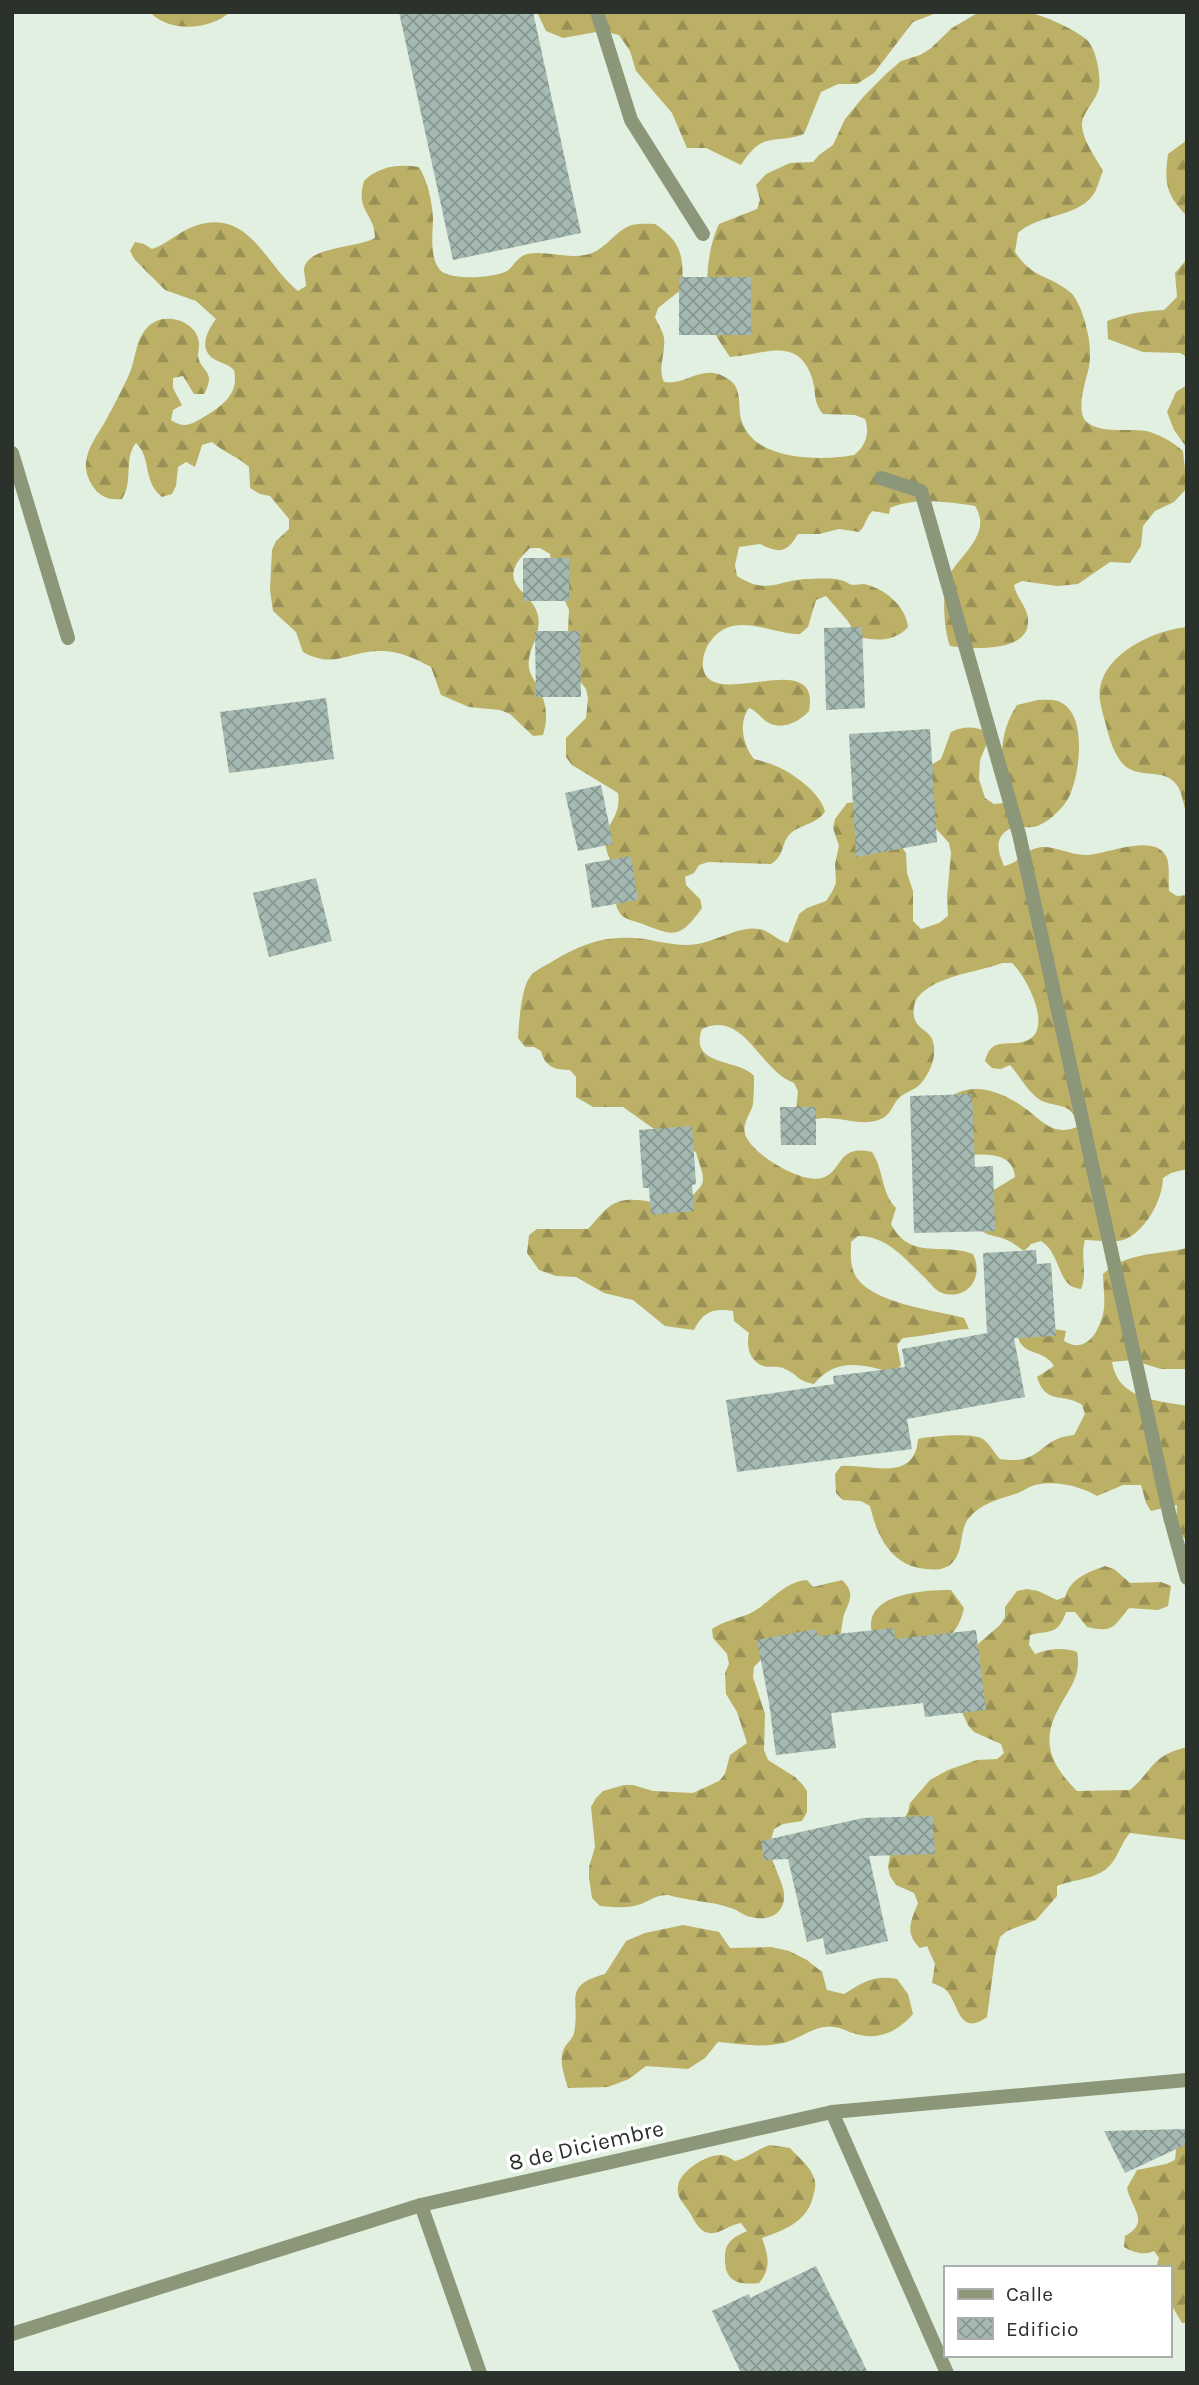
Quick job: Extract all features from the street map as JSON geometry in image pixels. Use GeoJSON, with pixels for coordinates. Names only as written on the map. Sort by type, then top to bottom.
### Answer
{"type":"FeatureCollection","features":[{"type":"Feature","properties":{"kind":"street"},"geometry":{"type":"LineString","coordinates":[[597,12],[631,120],[703,234]]}},
{"type":"Feature","properties":{"kind":"street"},"geometry":{"type":"LineString","coordinates":[[12,453],[68,638]]}},
{"type":"Feature","properties":{"kind":"street"},"geometry":{"type":"LineString","coordinates":[[881,478],[921,491],[1019,834],[1170,1517],[1187,1578]]}},
{"type":"Feature","properties":{"kind":"street","name":"8 de Diciembre"},"geometry":{"type":"LineString","coordinates":[[12,2334],[421,2205],[832,2112],[1187,2080]]}},
{"type":"Feature","properties":{"kind":"street"},"geometry":{"type":"LineString","coordinates":[[832,2112],[947,2373]]}},
{"type":"Feature","properties":{"kind":"street"},"geometry":{"type":"LineString","coordinates":[[421,2205],[480,2373]]}},
{"type":"Feature","properties":{"kind":"green space"},"geometry":{"type":"Polygon","coordinates":[[[150,12],[230,12],[212,23],[190,27],[167,23],[150,12]]]}},
{"type":"Feature","properties":{"kind":"green space"},"geometry":{"type":"Polygon","coordinates":[[[537,12],[939,12],[913,22],[874,73],[857,84],[838,84],[821,92],[804,134],[762,143],[741,165],[706,148],[687,148],[672,113],[636,71],[630,51],[619,35],[602,31],[563,38],[546,31],[537,12]]]}},
{"type":"Feature","properties":{"kind":"green space"},"geometry":{"type":"Polygon","coordinates":[[[979,12],[1022,12],[1042,16],[1082,36],[1093,49],[1099,87],[1084,116],[1082,126],[1087,143],[1103,171],[1097,187],[1080,207],[1037,222],[1018,233],[1015,252],[1029,268],[1070,292],[1081,310],[1090,353],[1081,405],[1084,418],[1088,423],[1101,428],[1151,432],[1175,444],[1183,451],[1187,488],[1174,502],[1155,511],[1143,526],[1141,546],[1130,563],[1110,562],[1078,584],[1057,586],[1022,581],[1014,585],[1028,617],[1026,632],[1019,639],[997,647],[950,646],[946,631],[946,583],[978,535],[980,516],[975,506],[910,502],[890,508],[889,514],[873,511],[859,532],[839,529],[819,534],[798,534],[790,545],[782,550],[760,544],[739,547],[735,565],[737,576],[747,582],[764,586],[825,578],[853,585],[872,586],[893,599],[903,612],[908,627],[891,638],[858,637],[826,596],[816,600],[808,627],[800,634],[740,625],[719,632],[710,642],[704,654],[703,667],[707,677],[717,683],[745,684],[790,680],[806,688],[810,699],[809,711],[800,719],[790,724],[773,725],[749,708],[744,720],[743,734],[754,759],[783,769],[798,779],[813,791],[825,812],[818,819],[792,832],[779,857],[771,864],[708,862],[699,865],[694,873],[685,877],[686,885],[700,899],[702,908],[681,930],[661,931],[630,920],[620,913],[617,906],[618,878],[605,840],[617,810],[618,793],[572,765],[566,757],[566,738],[586,718],[588,698],[586,689],[579,680],[568,631],[569,610],[552,573],[550,554],[540,548],[530,548],[519,560],[514,571],[514,579],[535,607],[539,623],[529,668],[544,702],[546,721],[543,735],[533,736],[510,714],[500,710],[469,707],[441,695],[431,667],[405,655],[378,651],[323,659],[303,652],[296,632],[273,611],[270,590],[272,550],[276,541],[289,529],[289,519],[270,496],[250,488],[249,467],[212,442],[202,445],[195,467],[186,462],[178,467],[176,486],[172,494],[162,497],[156,491],[144,456],[136,443],[130,456],[126,492],[122,499],[103,496],[90,482],[86,466],[89,451],[128,377],[139,342],[151,324],[158,320],[174,319],[189,325],[198,337],[198,356],[209,376],[204,394],[194,394],[183,376],[173,378],[173,388],[182,405],[173,410],[171,420],[181,425],[198,421],[225,402],[234,385],[234,370],[214,359],[206,350],[207,334],[216,319],[196,301],[165,290],[135,260],[130,251],[135,242],[152,249],[195,226],[214,222],[229,225],[255,242],[298,291],[306,286],[304,269],[307,261],[314,256],[375,238],[362,199],[364,181],[383,169],[404,166],[419,167],[425,179],[433,218],[434,258],[440,270],[453,276],[483,277],[501,273],[527,254],[585,255],[598,250],[629,226],[655,224],[676,244],[682,268],[682,289],[658,308],[655,317],[664,338],[661,371],[664,382],[681,381],[704,373],[721,375],[735,385],[742,422],[749,435],[760,444],[774,451],[807,457],[854,455],[866,439],[865,419],[855,415],[823,414],[816,400],[812,378],[798,356],[789,352],[767,351],[730,357],[711,323],[707,282],[711,246],[719,224],[757,209],[760,200],[756,185],[766,174],[790,163],[813,162],[833,145],[845,119],[886,74],[901,61],[930,49],[952,28],[979,12]]]}},
{"type":"Feature","properties":{"kind":"green space"},"geometry":{"type":"Polygon","coordinates":[[[1187,140],[1187,216],[1171,195],[1166,173],[1168,154],[1187,140]]]}},
{"type":"Feature","properties":{"kind":"green space"},"geometry":{"type":"Polygon","coordinates":[[[1187,259],[1187,357],[1180,353],[1143,352],[1108,339],[1107,321],[1135,313],[1164,310],[1177,297],[1175,273],[1187,259]]]}},
{"type":"Feature","properties":{"kind":"green space"},"geometry":{"type":"Polygon","coordinates":[[[1187,385],[1187,448],[1174,430],[1167,412],[1176,392],[1187,385]]]}},
{"type":"Feature","properties":{"kind":"green space"},"geometry":{"type":"Polygon","coordinates":[[[1187,627],[1187,814],[1180,790],[1171,779],[1129,769],[1120,760],[1109,735],[1101,706],[1100,688],[1104,675],[1112,664],[1134,645],[1161,633],[1187,627]]]}},
{"type":"Feature","properties":{"kind":"green space"},"geometry":{"type":"Polygon","coordinates":[[[1038,700],[1060,702],[1069,708],[1078,730],[1077,770],[1068,799],[1051,818],[1037,826],[1014,827],[1002,835],[999,846],[1004,866],[1032,849],[1042,847],[1085,855],[1130,846],[1153,846],[1161,850],[1167,858],[1169,891],[1177,896],[1187,895],[1187,1169],[1163,1178],[1156,1205],[1139,1230],[1123,1240],[1085,1240],[1081,1289],[1067,1282],[1053,1254],[1041,1241],[1031,1244],[1024,1251],[1009,1241],[986,1233],[975,1223],[992,1191],[1015,1177],[1013,1168],[1002,1158],[959,1155],[952,1096],[977,1089],[995,1092],[1011,1099],[1052,1128],[1068,1130],[1077,1127],[1071,1112],[1035,1096],[1010,1065],[1001,1069],[992,1068],[985,1061],[991,1048],[1026,1041],[1034,1035],[1038,1026],[1035,1003],[1024,979],[1012,963],[1002,963],[946,979],[918,997],[914,1016],[917,1024],[931,1037],[933,1043],[931,1067],[920,1085],[900,1097],[886,1116],[874,1121],[818,1118],[809,1121],[796,1110],[798,1091],[794,1083],[771,1067],[741,1034],[729,1027],[717,1025],[702,1029],[700,1041],[702,1050],[708,1056],[738,1066],[754,1076],[753,1104],[744,1130],[749,1142],[767,1158],[790,1172],[813,1179],[829,1175],[846,1155],[852,1152],[872,1152],[891,1202],[896,1208],[891,1224],[899,1235],[907,1243],[917,1247],[973,1254],[977,1270],[972,1285],[967,1290],[952,1295],[938,1291],[904,1257],[878,1240],[858,1236],[851,1242],[853,1270],[859,1281],[871,1290],[885,1298],[964,1318],[969,1329],[903,1338],[897,1345],[901,1365],[894,1373],[872,1367],[842,1366],[832,1369],[814,1384],[803,1381],[782,1368],[763,1366],[754,1361],[748,1348],[749,1333],[734,1321],[733,1311],[709,1313],[694,1330],[665,1326],[633,1300],[604,1293],[576,1277],[556,1276],[539,1270],[527,1253],[529,1235],[537,1229],[588,1229],[607,1209],[621,1201],[679,1203],[695,1193],[702,1185],[703,1179],[696,1152],[678,1146],[623,1107],[593,1107],[576,1097],[576,1077],[570,1070],[551,1066],[545,1061],[541,1051],[534,1047],[525,1047],[518,1038],[518,1032],[524,992],[530,977],[573,950],[612,939],[634,938],[687,945],[706,942],[742,930],[759,929],[788,943],[799,914],[826,901],[836,883],[835,864],[839,846],[833,828],[835,819],[847,803],[857,802],[894,836],[906,853],[907,873],[913,891],[913,921],[921,929],[939,923],[948,916],[951,853],[949,843],[930,822],[923,770],[941,759],[951,732],[969,727],[988,732],[988,741],[980,760],[979,779],[985,798],[994,804],[1004,803],[1002,752],[1006,729],[1017,705],[1038,700]]]}},
{"type":"Feature","properties":{"kind":"green space"},"geometry":{"type":"Polygon","coordinates":[[[1187,1248],[1187,1369],[1161,1369],[1132,1360],[1112,1362],[1116,1375],[1130,1391],[1140,1396],[1187,1406],[1187,1542],[1178,1525],[1177,1505],[1151,1511],[1141,1485],[1123,1485],[1097,1496],[1083,1489],[1051,1483],[1032,1486],[978,1509],[965,1524],[955,1559],[948,1566],[926,1569],[914,1567],[895,1556],[877,1528],[870,1506],[861,1501],[843,1500],[836,1493],[835,1474],[841,1466],[900,1466],[909,1462],[915,1453],[918,1439],[975,1436],[986,1442],[1000,1459],[1014,1460],[1025,1459],[1053,1441],[1074,1435],[1085,1414],[1082,1405],[1045,1392],[1037,1377],[1054,1366],[1044,1356],[1021,1344],[1017,1329],[1066,1331],[1064,1341],[1078,1345],[1084,1343],[1094,1335],[1103,1314],[1103,1274],[1132,1258],[1187,1248]]]}},
{"type":"Feature","properties":{"kind":"green space"},"geometry":{"type":"Polygon","coordinates":[[[1105,1566],[1114,1569],[1130,1583],[1161,1582],[1171,1586],[1168,1606],[1158,1610],[1129,1608],[1116,1624],[1108,1629],[1087,1627],[1075,1612],[1066,1612],[1056,1629],[1030,1635],[1029,1645],[1035,1654],[1056,1649],[1077,1652],[1078,1668],[1074,1682],[1053,1720],[1049,1742],[1051,1752],[1061,1772],[1077,1791],[1130,1790],[1159,1759],[1187,1747],[1187,1840],[1130,1833],[1106,1869],[1090,1877],[1057,1886],[1057,1896],[1036,1920],[1007,1931],[1000,1937],[987,2017],[971,2023],[961,2017],[947,1991],[932,1983],[935,1964],[927,1946],[920,1948],[912,1937],[910,1927],[918,1903],[914,1893],[896,1885],[890,1876],[888,1867],[893,1838],[908,1812],[910,1803],[930,1780],[948,1770],[977,1760],[997,1759],[1004,1753],[1001,1744],[974,1732],[960,1708],[970,1651],[1000,1625],[1005,1617],[1005,1607],[1017,1591],[1038,1591],[1057,1600],[1065,1597],[1071,1585],[1081,1577],[1105,1566]]]}},
{"type":"Feature","properties":{"kind":"green space"},"geometry":{"type":"Polygon","coordinates":[[[807,1580],[813,1587],[842,1580],[850,1592],[838,1642],[768,1652],[754,1667],[753,1677],[765,1714],[764,1750],[768,1760],[795,1777],[807,1791],[807,1812],[802,1821],[783,1824],[774,1829],[772,1838],[772,1858],[784,1893],[782,1907],[773,1916],[759,1918],[723,1906],[668,1895],[631,1907],[600,1906],[592,1898],[589,1878],[595,1847],[591,1807],[596,1798],[603,1791],[624,1785],[653,1791],[693,1793],[719,1781],[725,1774],[730,1755],[747,1743],[737,1712],[726,1694],[725,1673],[729,1664],[727,1654],[713,1638],[712,1629],[749,1614],[783,1589],[807,1580]]]}},
{"type":"Feature","properties":{"kind":"green space"},"geometry":{"type":"Polygon","coordinates":[[[951,1590],[964,1608],[957,1627],[945,1641],[911,1662],[872,1632],[872,1619],[877,1609],[886,1602],[912,1593],[951,1590]]]}},
{"type":"Feature","properties":{"kind":"green space"},"geometry":{"type":"Polygon","coordinates":[[[683,1925],[719,1932],[730,1948],[771,1947],[789,1951],[822,1972],[827,1990],[844,1994],[869,1980],[897,1979],[908,1994],[913,2014],[896,2029],[883,2035],[860,2035],[830,2027],[819,2028],[788,2042],[775,2044],[718,2042],[705,2058],[688,2069],[646,2066],[629,2079],[608,2087],[568,2088],[562,2056],[574,2033],[578,1989],[591,1979],[605,1974],[626,1941],[645,1933],[683,1925]]]}},
{"type":"Feature","properties":{"kind":"green space"},"geometry":{"type":"Polygon","coordinates":[[[1187,2129],[1187,2323],[1182,2323],[1171,2306],[1171,2266],[1157,2266],[1159,2258],[1154,2251],[1139,2253],[1124,2247],[1125,2236],[1133,2231],[1138,2220],[1127,2188],[1137,2170],[1175,2160],[1173,2140],[1178,2132],[1187,2129]]]}},
{"type":"Feature","properties":{"kind":"green space"},"geometry":{"type":"Polygon","coordinates":[[[770,2145],[790,2148],[804,2162],[814,2178],[814,2192],[804,2215],[785,2229],[762,2238],[768,2261],[766,2272],[759,2283],[739,2282],[727,2273],[726,2251],[733,2239],[747,2231],[741,2223],[719,2232],[705,2232],[697,2225],[680,2199],[678,2186],[688,2170],[708,2158],[722,2155],[735,2161],[770,2145]]]}},
{"type":"Feature","properties":{"kind":"building"},"geometry":{"type":"Polygon","coordinates":[[[399,12],[533,12],[581,233],[453,260],[399,12]]]}},
{"type":"Feature","properties":{"kind":"building"},"geometry":{"type":"Polygon","coordinates":[[[679,277],[751,277],[751,335],[679,335],[679,277]]]}},
{"type":"Feature","properties":{"kind":"building"},"geometry":{"type":"Polygon","coordinates":[[[523,558],[569,558],[569,601],[523,601],[523,558]]]}},
{"type":"Feature","properties":{"kind":"building"},"geometry":{"type":"Polygon","coordinates":[[[862,627],[865,708],[826,710],[824,628],[862,627]]]}},
{"type":"Feature","properties":{"kind":"building"},"geometry":{"type":"Polygon","coordinates":[[[535,631],[580,631],[581,697],[536,697],[535,631]]]}},
{"type":"Feature","properties":{"kind":"building"},"geometry":{"type":"Polygon","coordinates":[[[326,698],[334,759],[229,773],[220,712],[326,698]]]}},
{"type":"Feature","properties":{"kind":"building"},"geometry":{"type":"Polygon","coordinates":[[[930,729],[937,842],[856,857],[849,734],[930,729]]]}},
{"type":"Feature","properties":{"kind":"building"},"geometry":{"type":"Polygon","coordinates":[[[601,785],[613,844],[578,851],[565,793],[601,785]]]}},
{"type":"Feature","properties":{"kind":"building"},"geometry":{"type":"Polygon","coordinates":[[[631,856],[638,900],[592,908],[585,864],[631,856]]]}},
{"type":"Feature","properties":{"kind":"building"},"geometry":{"type":"Polygon","coordinates":[[[316,878],[332,941],[269,957],[253,893],[316,878]]]}},
{"type":"Feature","properties":{"kind":"building"},"geometry":{"type":"Polygon","coordinates":[[[972,1094],[975,1167],[993,1166],[995,1231],[914,1233],[910,1096],[972,1094]]]}},
{"type":"Feature","properties":{"kind":"building"},"geometry":{"type":"Polygon","coordinates":[[[780,1107],[816,1107],[816,1145],[781,1145],[780,1107]]]}},
{"type":"Feature","properties":{"kind":"building"},"geometry":{"type":"Polygon","coordinates":[[[692,1126],[696,1184],[692,1185],[694,1211],[651,1215],[649,1188],[643,1188],[639,1130],[692,1126]]]}},
{"type":"Feature","properties":{"kind":"building"},"geometry":{"type":"Polygon","coordinates":[[[1036,1250],[1037,1264],[1051,1263],[1056,1336],[1014,1338],[1025,1397],[907,1419],[912,1449],[737,1472],[726,1400],[834,1384],[833,1376],[905,1367],[902,1349],[987,1333],[983,1253],[1036,1250]]]}},
{"type":"Feature","properties":{"kind":"building"},"geometry":{"type":"Polygon","coordinates":[[[894,1628],[895,1639],[976,1630],[986,1710],[925,1717],[923,1703],[831,1713],[836,1748],[776,1755],[757,1640],[816,1629],[818,1636],[894,1628]]]}},
{"type":"Feature","properties":{"kind":"building"},"geometry":{"type":"Polygon","coordinates":[[[933,1816],[935,1854],[869,1856],[888,1941],[826,1955],[823,1938],[807,1942],[788,1859],[764,1860],[761,1841],[863,1818],[933,1816]]]}},
{"type":"Feature","properties":{"kind":"building"},"geometry":{"type":"Polygon","coordinates":[[[1187,2129],[1187,2144],[1125,2173],[1104,2131],[1187,2129]]]}},
{"type":"Feature","properties":{"kind":"building"},"geometry":{"type":"Polygon","coordinates":[[[816,2266],[868,2373],[741,2373],[712,2311],[749,2294],[750,2298],[816,2266]]]}}]}
